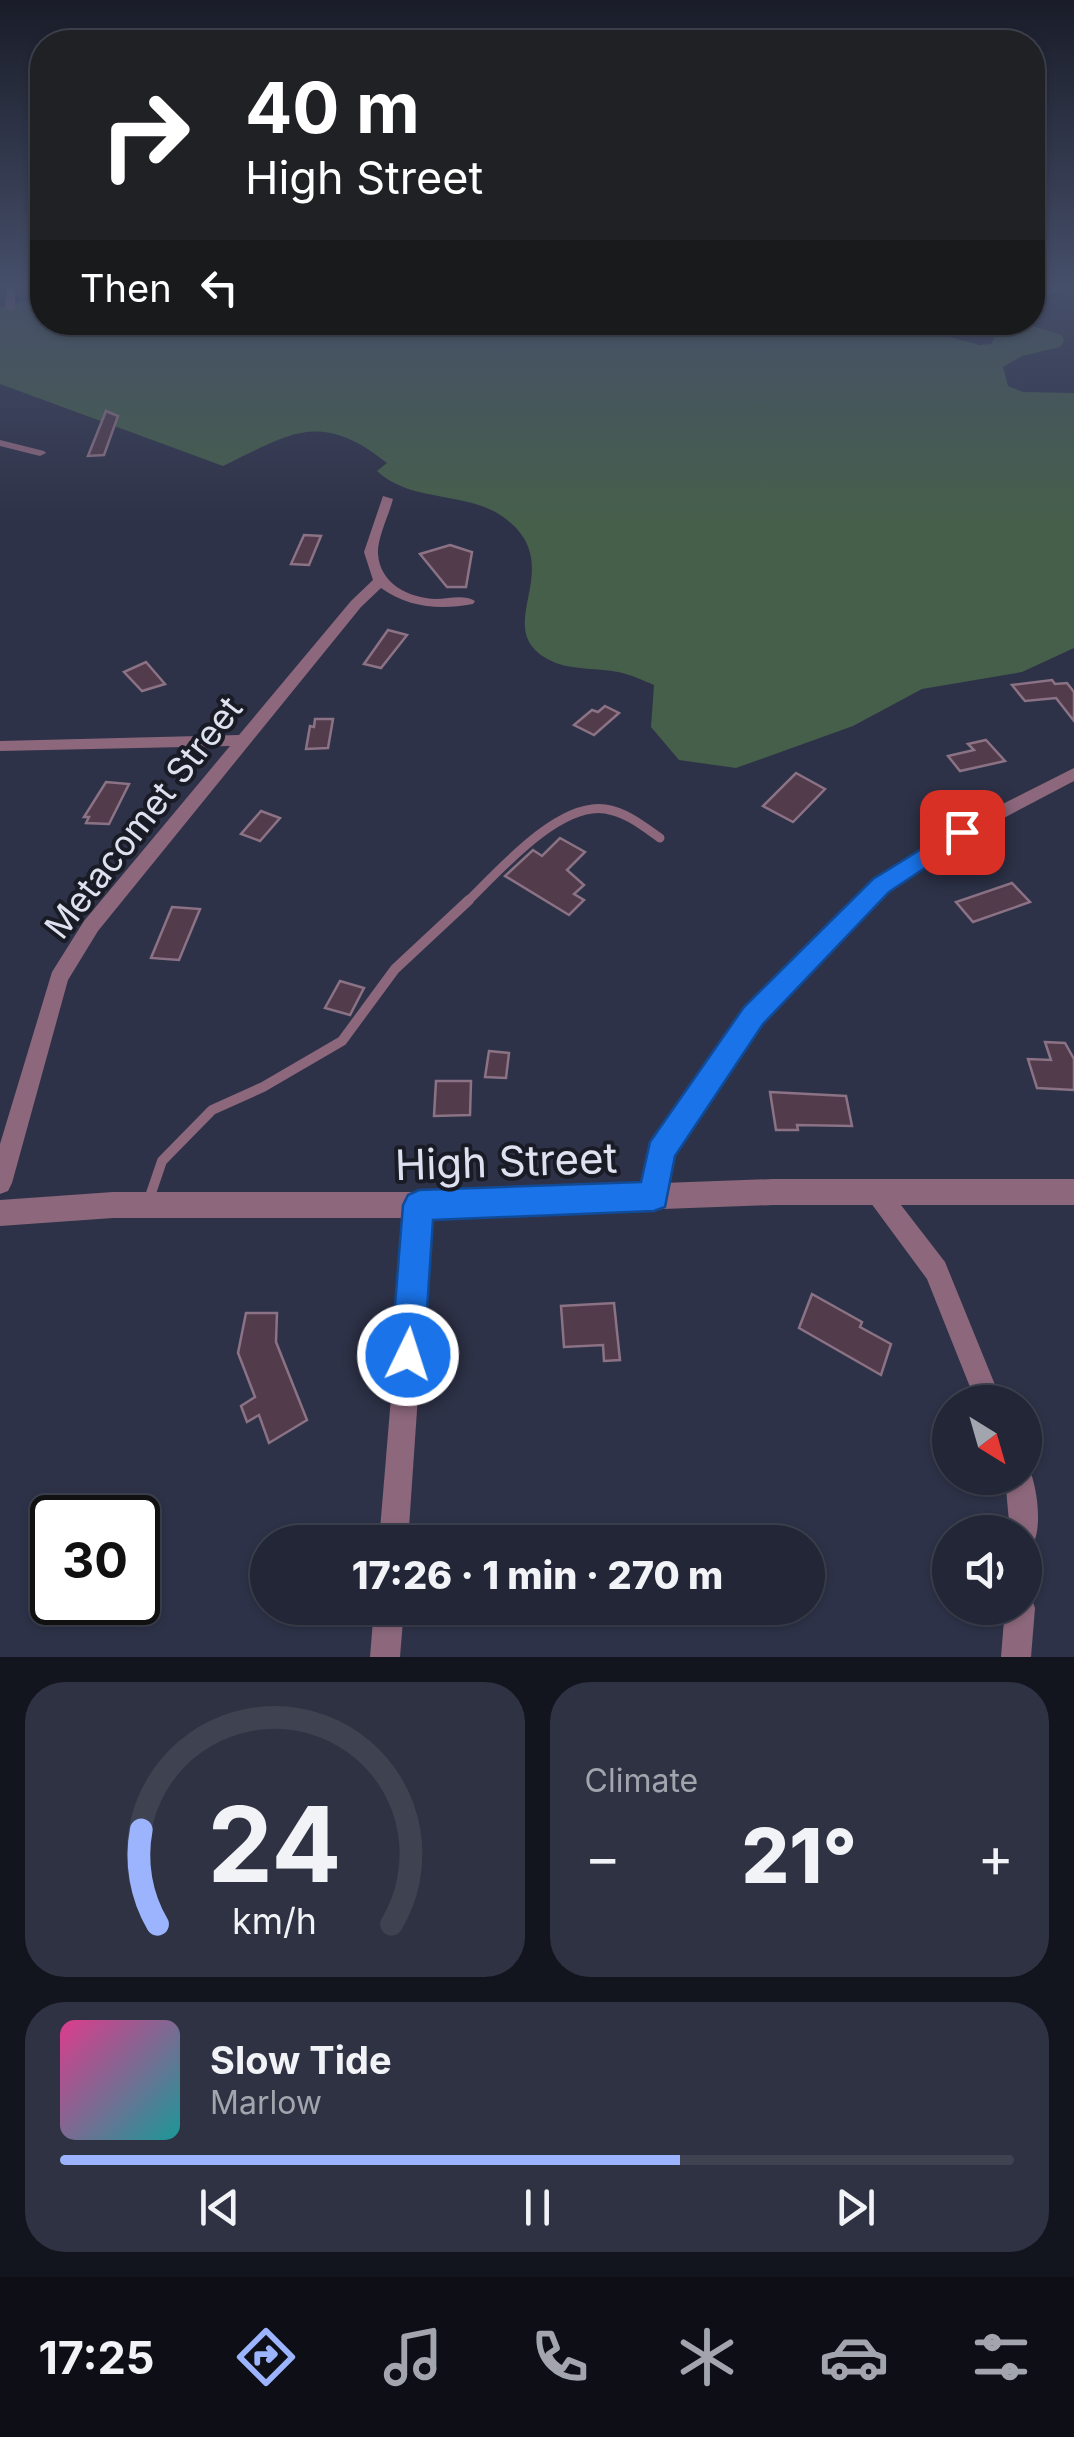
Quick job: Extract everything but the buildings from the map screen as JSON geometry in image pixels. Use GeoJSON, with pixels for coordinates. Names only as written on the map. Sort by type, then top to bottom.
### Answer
{"type":"FeatureCollection","features":[{"type":"Feature","properties":{"kind":"street"},"geometry":{"type":"LineString","coordinates":[[0,443],[40,453]]}},
{"type":"Feature","properties":{"kind":"street"},"geometry":{"type":"LineString","coordinates":[[387,499],[371,552],[380,581],[392,591],[426,606],[468,601]]}},
{"type":"Feature","properties":{"kind":"street","name":"Metacomet Street"},"geometry":{"type":"LineString","coordinates":[[0,1183],[59,978],[91,926],[356,604],[380,581]]}},
{"type":"Feature","properties":{"kind":"street"},"geometry":{"type":"LineString","coordinates":[[0,746],[244,740]]}},
{"type":"Feature","properties":{"kind":"street"},"geometry":{"type":"LineString","coordinates":[[654,1196],[660,1152],[736,1040],[838,926],[881,886],[943,842],[1074,774]]}},
{"type":"Feature","properties":{"kind":"street"},"geometry":{"type":"LineString","coordinates":[[876,1192],[936,1271],[983,1385]]}},
{"type":"Feature","properties":{"kind":"street","name":"High Street"},"geometry":{"type":"LineString","coordinates":[[0,1213],[147,1205],[419,1205],[654,1196],[1074,1192]]}},
{"type":"Feature","properties":{"kind":"street"},"geometry":{"type":"LineString","coordinates":[[395,1525],[419,1205]]}},
{"type":"Feature","properties":{"kind":"street"},"geometry":{"type":"LineString","coordinates":[[385,1657],[387,1625]]}},
{"type":"Feature","properties":{"kind":"street"},"geometry":{"type":"LineString","coordinates":[[1016,1657],[1019,1625]]}},
{"type":"Feature","properties":{"kind":"lane"},"geometry":{"type":"LineString","coordinates":[[147,1205],[162,1161],[212,1110],[263,1087],[342,1041],[395,969],[539,834],[570,816],[602,808],[628,816],[660,838]]}},
{"type":"Feature","properties":{"kind":"green space"},"geometry":{"type":"Polygon","coordinates":[[[0,365],[1006,365],[1003,367],[1008,386],[1023,392],[1074,393],[1074,648],[1022,672],[922,689],[853,726],[736,768],[679,760],[651,727],[654,685],[622,673],[556,663],[535,650],[526,635],[525,617],[531,559],[524,539],[506,519],[491,510],[391,481],[377,471],[387,463],[342,436],[305,432],[267,444],[223,466],[0,384],[0,365]]]}},
{"type":"Feature","properties":{"kind":"route"},"geometry":{"type":"LineString","coordinates":[[408,1355],[419,1205],[654,1196],[660,1152],[754,1016],[881,886],[962,832]]}}]}
